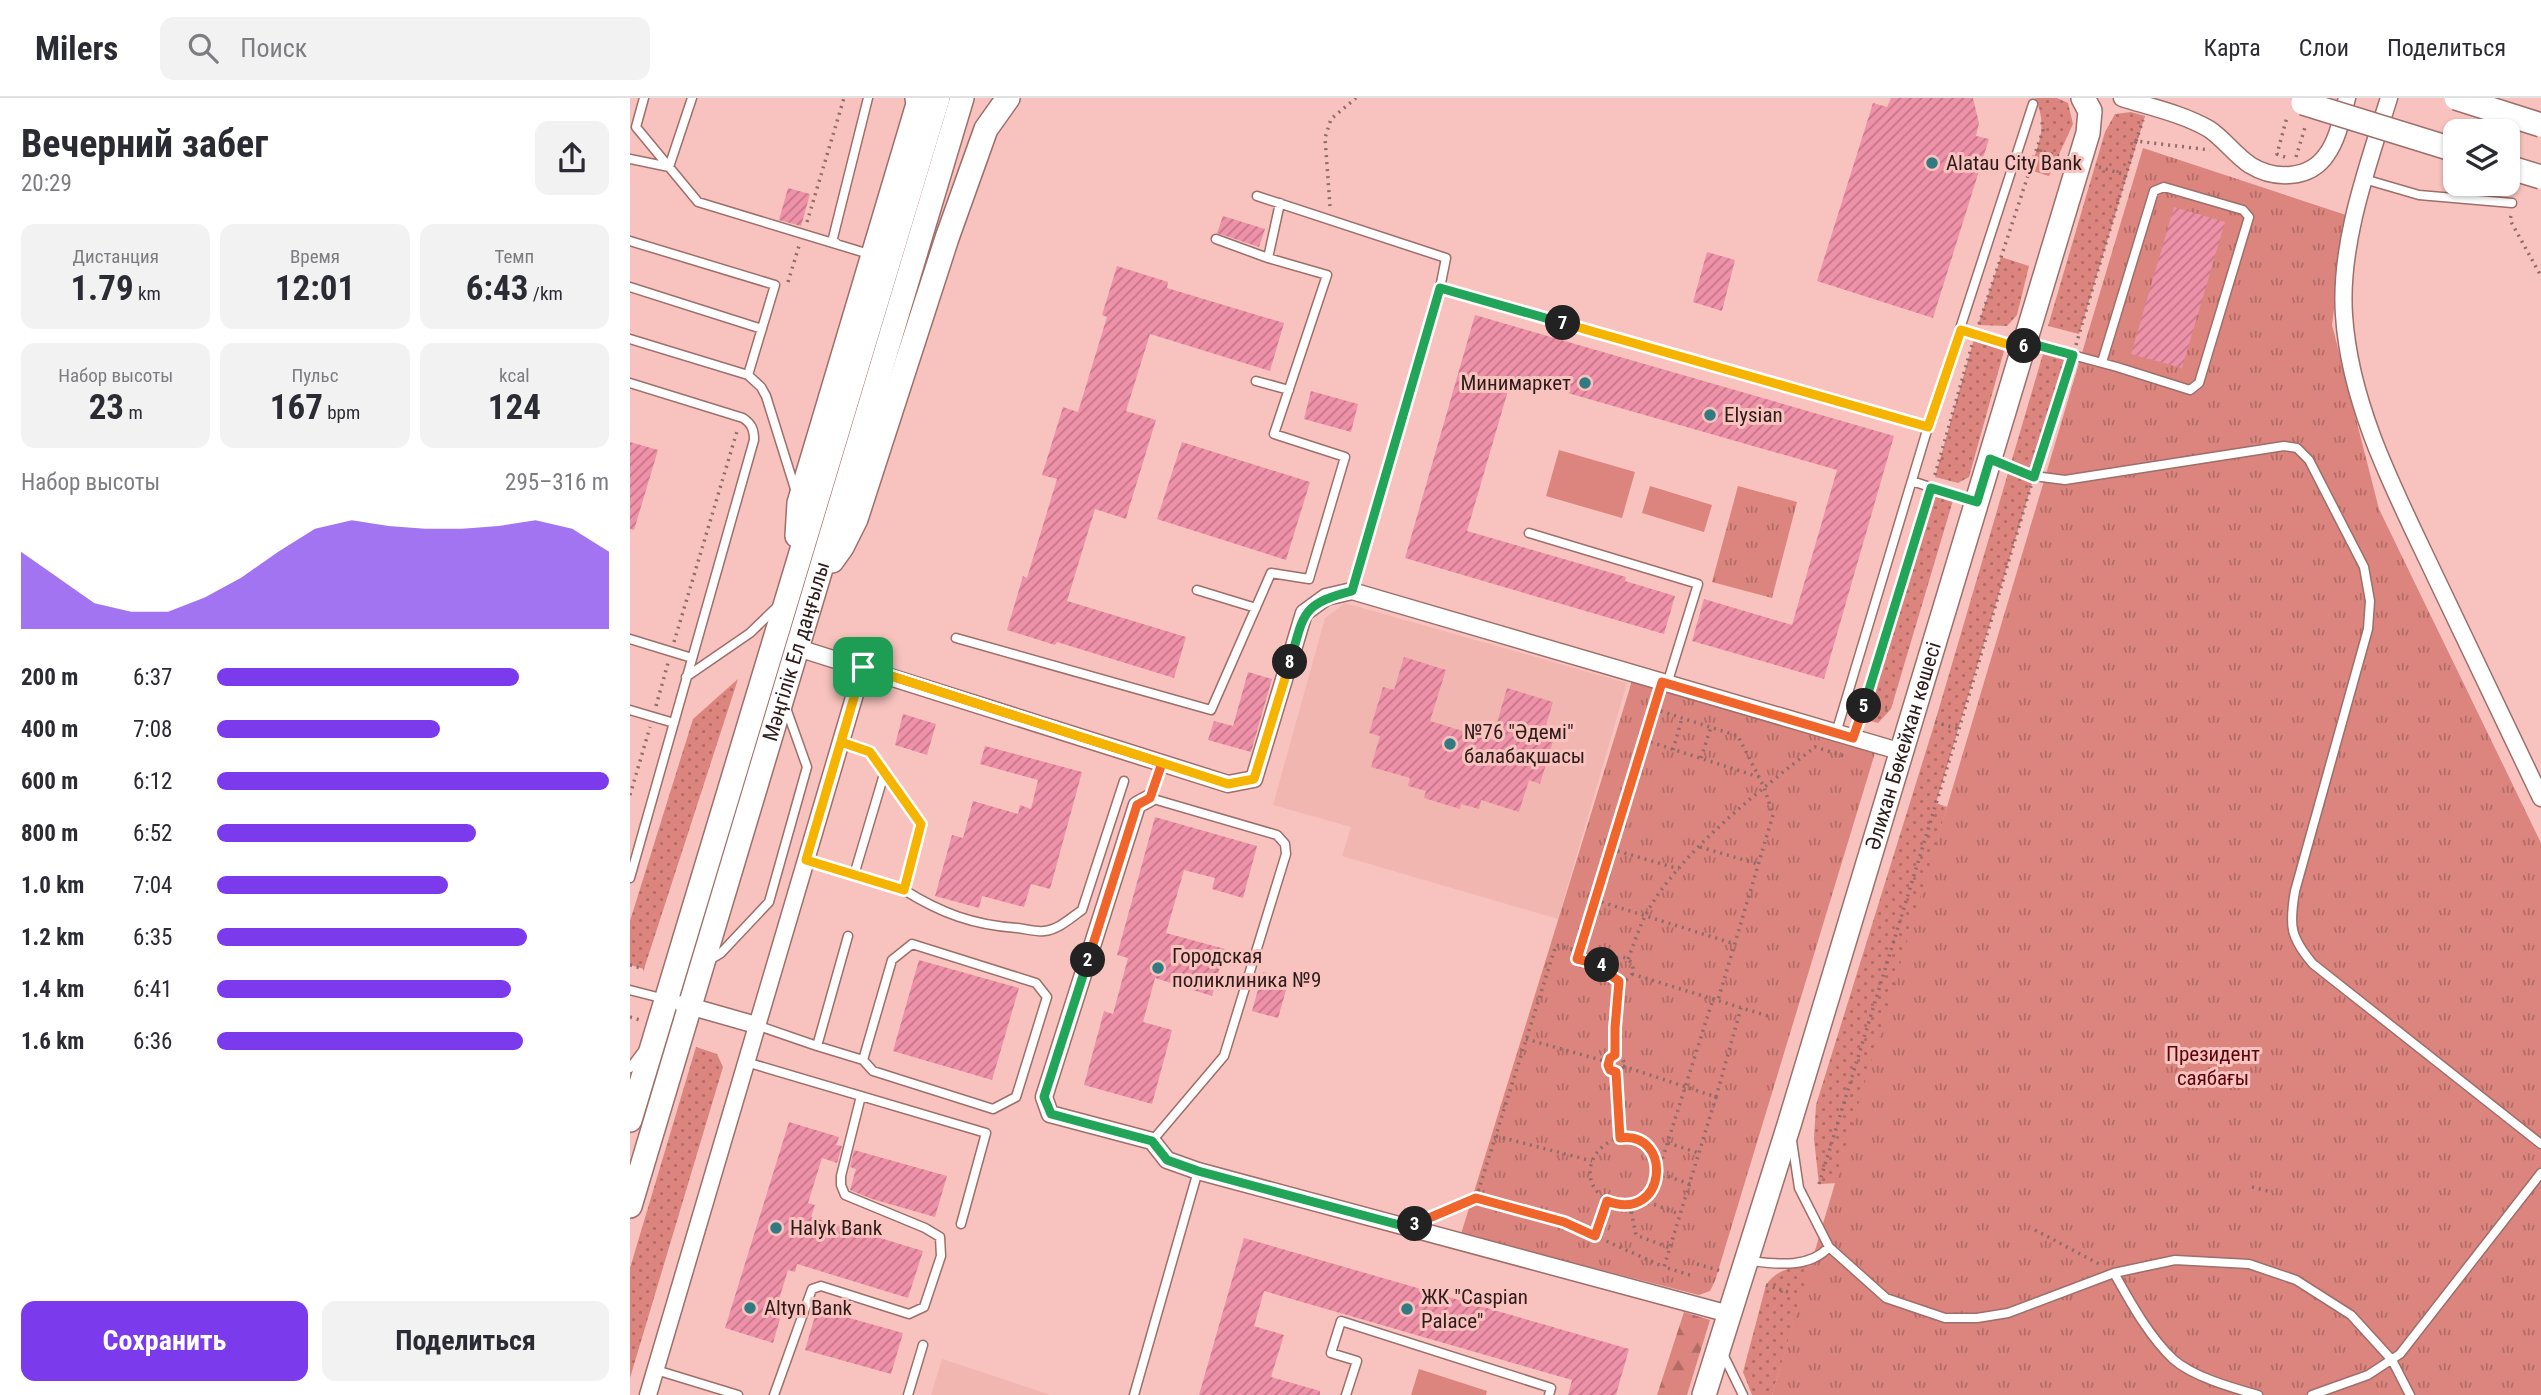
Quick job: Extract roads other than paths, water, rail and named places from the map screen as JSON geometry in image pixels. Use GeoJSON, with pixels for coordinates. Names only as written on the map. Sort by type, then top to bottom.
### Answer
{"type":"FeatureCollection","features":[{"type":"Feature","properties":{"kind":"main road"},"geometry":{"type":"LineString","coordinates":[[796,570],[799,503],[918,104],[917,98]]}},
{"type":"Feature","properties":{"kind":"main road","name":"Мәңгілік Ел даңғылы"},"geometry":{"type":"LineString","coordinates":[[630,1120],[648,1028],[666,999],[938,98]]}},
{"type":"Feature","properties":{"kind":"main road","name":"Мәңгілік Ел даңғылы"},"geometry":{"type":"LineString","coordinates":[[630,1206],[962,98]]}},
{"type":"Feature","properties":{"kind":"main road"},"geometry":{"type":"LineString","coordinates":[[819,577],[842,547],[856,519],[947,238],[986,129],[1008,98]]}},
{"type":"Feature","properties":{"kind":"main road","name":"Әлихан Бөкейхан көшесі"},"geometry":{"type":"LineString","coordinates":[[1704,1395],[1789,1125],[2088,134],[2090,111],[2083,98]]}},
{"type":"Feature","properties":{"kind":"main road"},"geometry":{"type":"LineString","coordinates":[[2456,98],[2541,125]]}},
{"type":"Feature","properties":{"kind":"main road"},"geometry":{"type":"LineString","coordinates":[[2296,110],[2443,147]]}},
{"type":"Feature","properties":{"kind":"main road"},"geometry":{"type":"LineString","coordinates":[[2520,171],[2541,177]]}},
{"type":"Feature","properties":{"kind":"street"},"geometry":{"type":"LineString","coordinates":[[2122,98],[2192,121],[2210,130],[2261,172],[2290,176],[2305,173],[2326,156],[2347,98]]}},
{"type":"Feature","properties":{"kind":"street"},"geometry":{"type":"LineString","coordinates":[[2389,98],[2364,179],[2351,237],[2343,313],[2348,352],[2375,443],[2398,498],[2541,798]]}},
{"type":"Feature","properties":{"kind":"street"},"geometry":{"type":"LineString","coordinates":[[798,648],[1228,784],[1254,779],[1304,613],[1326,597],[1352,591],[1902,752]]}},
{"type":"Feature","properties":{"kind":"street"},"geometry":{"type":"LineString","coordinates":[[648,1395],[863,667]]}},
{"type":"Feature","properties":{"kind":"street"},"geometry":{"type":"LineString","coordinates":[[1150,798],[1137,805],[1044,1097],[1051,1114],[1152,1141],[1167,1160],[1198,1171],[1729,1314]]}},
{"type":"Feature","properties":{"kind":"street"},"geometry":{"type":"LineString","coordinates":[[666,999],[756,1025]]}},
{"type":"Feature","properties":{"kind":"lane"},"geometry":{"type":"LineString","coordinates":[[645,98],[636,127],[698,202],[872,255]]}},
{"type":"Feature","properties":{"kind":"lane"},"geometry":{"type":"LineString","coordinates":[[669,167],[692,98]]}},
{"type":"Feature","properties":{"kind":"lane"},"geometry":{"type":"LineString","coordinates":[[868,98],[832,242],[872,255]]}},
{"type":"Feature","properties":{"kind":"lane"},"geometry":{"type":"LineString","coordinates":[[1836,733],[1928,427],[2033,104]]}},
{"type":"Feature","properties":{"kind":"lane"},"geometry":{"type":"LineString","coordinates":[[630,159],[669,167]]}},
{"type":"Feature","properties":{"kind":"lane"},"geometry":{"type":"LineString","coordinates":[[2364,179],[2419,195],[2512,203]]}},
{"type":"Feature","properties":{"kind":"lane"},"geometry":{"type":"LineString","coordinates":[[1961,330],[2102,362],[2190,390],[2199,383],[2249,217],[2243,210],[2164,187],[2154,191],[2102,362]]}},
{"type":"Feature","properties":{"kind":"lane"},"geometry":{"type":"LineString","coordinates":[[1257,196],[1446,258],[1440,288],[1352,591]]}},
{"type":"Feature","properties":{"kind":"lane"},"geometry":{"type":"LineString","coordinates":[[1269,258],[1280,203]]}},
{"type":"Feature","properties":{"kind":"lane"},"geometry":{"type":"LineString","coordinates":[[956,638],[1211,710],[1271,573],[1309,579],[1345,457],[1274,433],[1327,275],[1216,239]]}},
{"type":"Feature","properties":{"kind":"lane"},"geometry":{"type":"LineString","coordinates":[[630,241],[775,285],[748,375]]}},
{"type":"Feature","properties":{"kind":"lane"},"geometry":{"type":"LineString","coordinates":[[630,288],[762,329]]}},
{"type":"Feature","properties":{"kind":"lane"},"geometry":{"type":"LineString","coordinates":[[1440,288],[1928,427]]}},
{"type":"Feature","properties":{"kind":"lane"},"geometry":{"type":"LineString","coordinates":[[630,339],[748,375],[761,387],[799,503]]}},
{"type":"Feature","properties":{"kind":"lane"},"geometry":{"type":"LineString","coordinates":[[1256,381],[1289,390]]}},
{"type":"Feature","properties":{"kind":"lane"},"geometry":{"type":"LineString","coordinates":[[630,383],[743,418],[754,430],[754,440],[630,878]]}},
{"type":"Feature","properties":{"kind":"lane"},"geometry":{"type":"LineString","coordinates":[[1990,459],[2034,477],[2065,480],[2284,446],[2297,448],[2309,460],[2364,567],[2370,601],[2368,629],[2295,891],[2292,930],[2298,945],[2313,964],[2541,1144]]}},
{"type":"Feature","properties":{"kind":"lane"},"geometry":{"type":"LineString","coordinates":[[1912,481],[1977,502]]}},
{"type":"Feature","properties":{"kind":"lane"},"geometry":{"type":"LineString","coordinates":[[1529,533],[1698,584],[1665,683]]}},
{"type":"Feature","properties":{"kind":"lane"},"geometry":{"type":"LineString","coordinates":[[1197,590],[1256,608]]}},
{"type":"Feature","properties":{"kind":"lane"},"geometry":{"type":"LineString","coordinates":[[687,677],[750,632],[788,597]]}},
{"type":"Feature","properties":{"kind":"lane"},"geometry":{"type":"LineString","coordinates":[[630,639],[692,658]]}},
{"type":"Feature","properties":{"kind":"lane"},"geometry":{"type":"LineString","coordinates":[[702,964],[720,953],[769,902],[807,767],[782,698]]}},
{"type":"Feature","properties":{"kind":"lane"},"geometry":{"type":"LineString","coordinates":[[630,710],[674,723]]}},
{"type":"Feature","properties":{"kind":"lane"},"geometry":{"type":"LineString","coordinates":[[841,742],[870,752],[921,824],[904,890]]}},
{"type":"Feature","properties":{"kind":"lane"},"geometry":{"type":"LineString","coordinates":[[1152,1141],[1224,1056],[1286,854],[1285,844],[1277,835],[1150,798],[1162,763]]}},
{"type":"Feature","properties":{"kind":"lane"},"geometry":{"type":"LineString","coordinates":[[855,875],[885,771]]}},
{"type":"Feature","properties":{"kind":"lane"},"geometry":{"type":"LineString","coordinates":[[806,860],[904,890],[934,909],[968,921],[1046,931],[1083,909],[1124,781]]}},
{"type":"Feature","properties":{"kind":"lane"},"geometry":{"type":"LineString","coordinates":[[817,1046],[848,936]]}},
{"type":"Feature","properties":{"kind":"lane"},"geometry":{"type":"LineString","coordinates":[[756,1025],[863,1060],[873,1071],[993,1109],[1016,1097],[1047,997],[1036,983],[912,944],[892,960],[863,1060]]}},
{"type":"Feature","properties":{"kind":"lane"},"geometry":{"type":"LineString","coordinates":[[630,990],[666,999]]}},
{"type":"Feature","properties":{"kind":"lane"},"geometry":{"type":"LineString","coordinates":[[630,1068],[648,1028]]}},
{"type":"Feature","properties":{"kind":"lane"},"geometry":{"type":"LineString","coordinates":[[746,1062],[986,1133],[961,1224]]}},
{"type":"Feature","properties":{"kind":"lane"},"geometry":{"type":"LineString","coordinates":[[774,1395],[812,1289],[821,1286],[909,1314],[924,1307],[941,1256],[940,1237],[925,1228],[845,1195],[841,1175],[861,1096]]}},
{"type":"Feature","properties":{"kind":"lane"},"geometry":{"type":"LineString","coordinates":[[1789,1125],[1799,1188],[1829,1247],[1886,1298],[1945,1318],[1977,1318],[2008,1313],[2114,1273],[2175,1260],[2249,1264],[2296,1280],[2351,1315],[2392,1360],[2410,1395]]}},
{"type":"Feature","properties":{"kind":"lane"},"geometry":{"type":"LineString","coordinates":[[1134,1395],[1198,1171]]}},
{"type":"Feature","properties":{"kind":"lane"},"geometry":{"type":"LineString","coordinates":[[2312,1395],[2368,1375],[2400,1354],[2541,1173]]}},
{"type":"Feature","properties":{"kind":"lane"},"geometry":{"type":"LineString","coordinates":[[1746,1261],[1784,1265],[1819,1257],[1829,1247]]}},
{"type":"Feature","properties":{"kind":"lane"},"geometry":{"type":"LineString","coordinates":[[2114,1273],[2142,1322],[2174,1360],[2217,1383],[2258,1395]]}},
{"type":"Feature","properties":{"kind":"lane"},"geometry":{"type":"LineString","coordinates":[[1346,1395],[1357,1361],[1331,1353],[1341,1321],[1551,1388],[1549,1395]]}},
{"type":"Feature","properties":{"kind":"lane"},"geometry":{"type":"LineString","coordinates":[[908,1395],[923,1345]]}},
{"type":"Feature","properties":{"kind":"lane"},"geometry":{"type":"LineString","coordinates":[[1719,1346],[1743,1395]]}},
{"type":"Feature","properties":{"kind":"lane"},"geometry":{"type":"LineString","coordinates":[[656,1370],[738,1395]]}},
{"type":"Feature","properties":{"kind":"place","name":"Alatau City Bank"},"geometry":{"type":"Point","coordinates":[1932,163]}},
{"type":"Feature","properties":{"kind":"place","name":"Минимаркет"},"geometry":{"type":"Point","coordinates":[1585,383]}},
{"type":"Feature","properties":{"kind":"place","name":"Elysian"},"geometry":{"type":"Point","coordinates":[1710,415]}},
{"type":"Feature","properties":{"kind":"place","name":"№76 \"Әдемі\" балабақшасы"},"geometry":{"type":"Point","coordinates":[1450,744]}},
{"type":"Feature","properties":{"kind":"place","name":"Городская поликлиника №9"},"geometry":{"type":"Point","coordinates":[1158,968]}},
{"type":"Feature","properties":{"kind":"place","name":"Halyk Bank"},"geometry":{"type":"Point","coordinates":[776,1228]}},
{"type":"Feature","properties":{"kind":"place","name":"Altyn Bank"},"geometry":{"type":"Point","coordinates":[750,1308]}},
{"type":"Feature","properties":{"kind":"place","name":"ЖК \"Caspian Palace\""},"geometry":{"type":"Point","coordinates":[1407,1309]}},
{"type":"Feature","properties":{"kind":"park label","name":"Президент саябағы"},"geometry":{"type":"Point","coordinates":[2213,1066]}}]}
